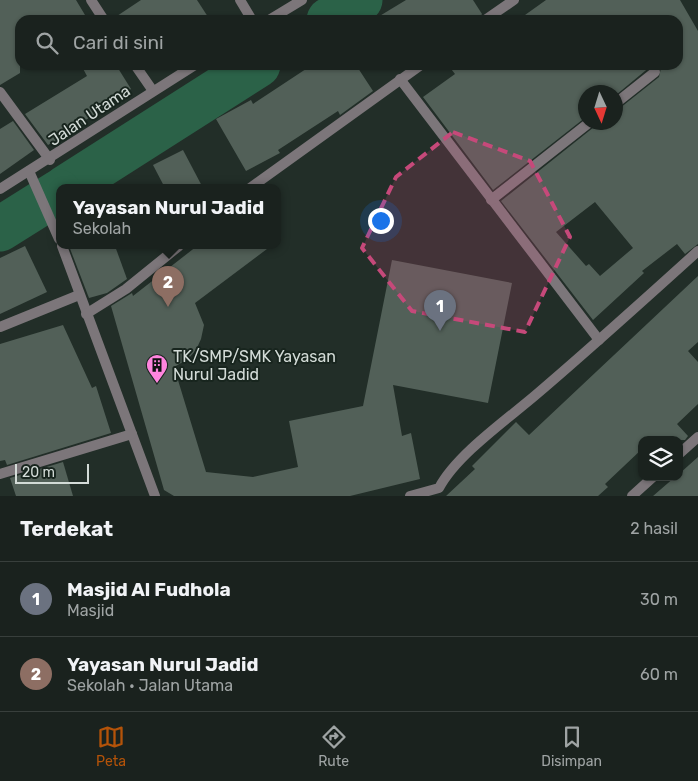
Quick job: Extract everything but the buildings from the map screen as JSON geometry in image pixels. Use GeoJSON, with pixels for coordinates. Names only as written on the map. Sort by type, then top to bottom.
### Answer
{"type":"FeatureCollection","features":[{"type":"Feature","properties":{"kind":"street"},"geometry":{"type":"LineString","coordinates":[[91,0],[101,15]]}},
{"type":"Feature","properties":{"kind":"street"},"geometry":{"type":"LineString","coordinates":[[240,0],[249,15]]}},
{"type":"Feature","properties":{"kind":"street"},"geometry":{"type":"LineString","coordinates":[[277,15],[302,0]]}},
{"type":"Feature","properties":{"kind":"street"},"geometry":{"type":"LineString","coordinates":[[492,15],[514,0]]}},
{"type":"Feature","properties":{"kind":"street"},"geometry":{"type":"LineString","coordinates":[[138,70],[152,91]]}},
{"type":"Feature","properties":{"kind":"street","name":"Jalan Utama"},"geometry":{"type":"LineString","coordinates":[[0,190],[50,160],[152,91],[187,70]]}},
{"type":"Feature","properties":{"kind":"street"},"geometry":{"type":"LineString","coordinates":[[256,184],[414,70]]}},
{"type":"Feature","properties":{"kind":"street"},"geometry":{"type":"LineString","coordinates":[[623,97],[655,72]]}},
{"type":"Feature","properties":{"kind":"street"},"geometry":{"type":"LineString","coordinates":[[400,79],[490,200],[599,340]]}},
{"type":"Feature","properties":{"kind":"street"},"geometry":{"type":"LineString","coordinates":[[0,92],[50,160]]}},
{"type":"Feature","properties":{"kind":"street"},"geometry":{"type":"LineString","coordinates":[[490,200],[580,130]]}},
{"type":"Feature","properties":{"kind":"street"},"geometry":{"type":"LineString","coordinates":[[29,171],[56,231]]}},
{"type":"Feature","properties":{"kind":"street"},"geometry":{"type":"LineString","coordinates":[[63,249],[155,496]]}},
{"type":"Feature","properties":{"kind":"street"},"geometry":{"type":"LineString","coordinates":[[86,314],[126,289],[176,249]]}},
{"type":"Feature","properties":{"kind":"street"},"geometry":{"type":"LineString","coordinates":[[410,496],[441,492],[445,477],[470,451],[599,340],[698,251]]}},
{"type":"Feature","properties":{"kind":"street"},"geometry":{"type":"LineString","coordinates":[[0,327],[79,295]]}},
{"type":"Feature","properties":{"kind":"street"},"geometry":{"type":"LineString","coordinates":[[0,474],[132,434]]}},
{"type":"Feature","properties":{"kind":"street"},"geometry":{"type":"LineString","coordinates":[[683,450],[698,437]]}},
{"type":"Feature","properties":{"kind":"street"},"geometry":{"type":"LineString","coordinates":[[632,496],[649,481]]}},
{"type":"Feature","properties":{"kind":"highlighted area"},"geometry":{"type":"Polygon","coordinates":[[[453,132],[530,161],[570,237],[525,332],[412,311],[362,248],[396,177],[453,132]]]}},
{"type":"Feature","properties":{"kind":"waterway"},"geometry":{"type":"LineString","coordinates":[[337,15],[360,0]]}},
{"type":"Feature","properties":{"kind":"waterway"},"geometry":{"type":"LineString","coordinates":[[71,184],[250,70]]}},
{"type":"Feature","properties":{"kind":"waterway"},"geometry":{"type":"LineString","coordinates":[[0,229],[56,194]]}},
{"type":"Feature","properties":{"kind":"place","name":"Yayasan Nurul Jadid"},"geometry":{"type":"Point","coordinates":[168,307]}},
{"type":"Feature","properties":{"kind":"place","name":"Masjid Al Fudhola"},"geometry":{"type":"Point","coordinates":[440,331]}},
{"type":"Feature","properties":{"kind":"place","name":"TK/SMP/SMK Yayasan Nurul Jadid"},"geometry":{"type":"Point","coordinates":[157,384]}}]}
